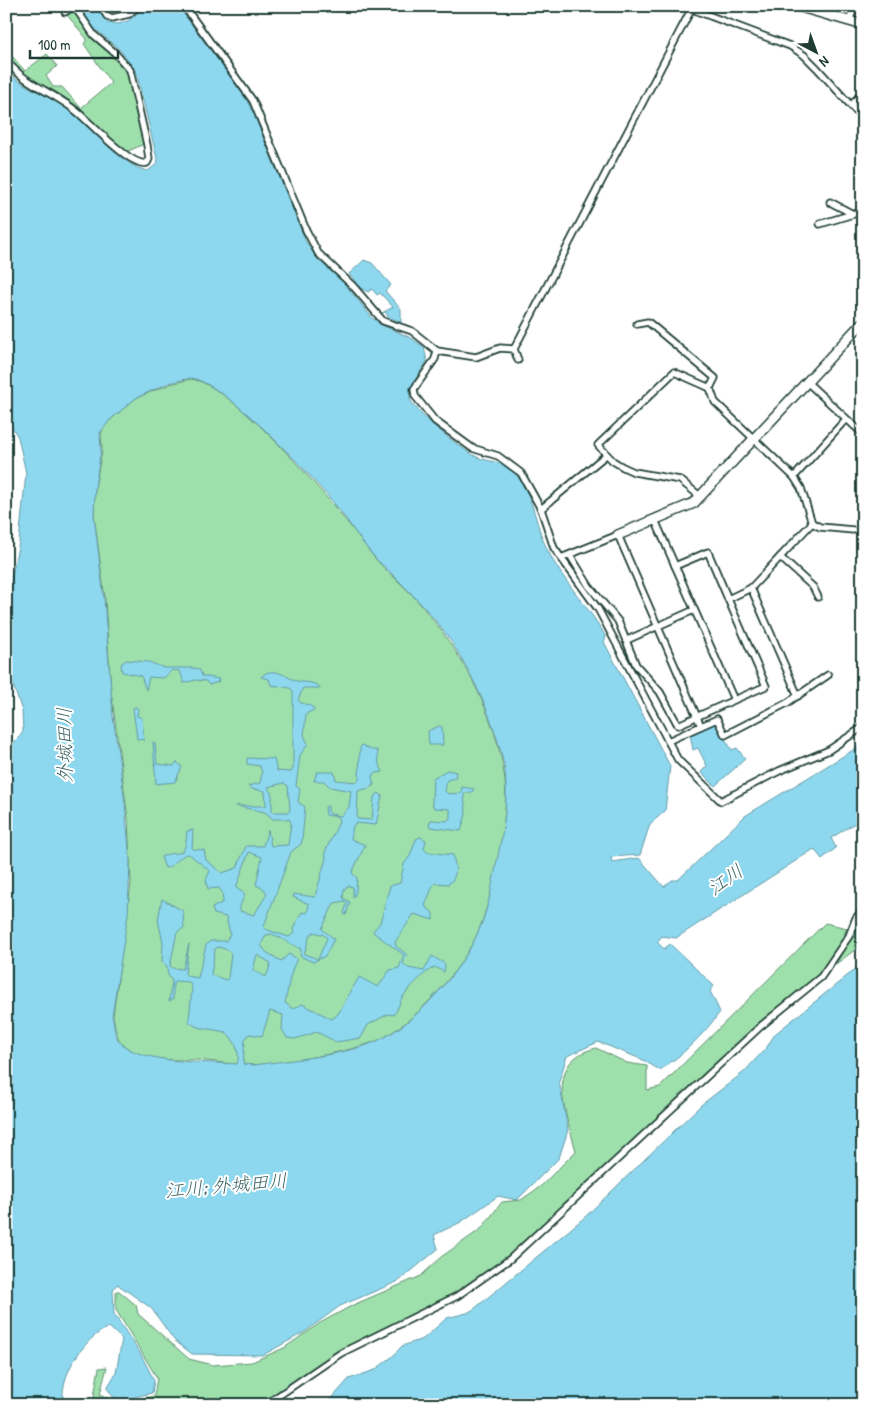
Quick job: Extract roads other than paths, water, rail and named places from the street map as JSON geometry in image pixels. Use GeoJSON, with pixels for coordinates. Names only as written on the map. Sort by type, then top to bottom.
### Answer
{"type":"FeatureCollection","features":[{"type":"Feature","properties":{"kind":"street"},"geometry":{"type":"LineString","coordinates":[[6,60],[21,77],[72,106],[130,157],[141,164],[147,163],[149,159],[147,145],[130,70],[114,52],[94,35],[74,6],[66,12],[62,6]]}},
{"type":"Feature","properties":{"kind":"street"},"geometry":{"type":"LineString","coordinates":[[101,6],[107,16],[112,18],[129,14],[138,6]]}},
{"type":"Feature","properties":{"kind":"street"},"geometry":{"type":"LineString","coordinates":[[184,6],[253,101],[306,230],[318,253],[353,286],[382,321],[412,331],[437,351],[476,357],[500,348],[514,349]]}},
{"type":"Feature","properties":{"kind":"street"},"geometry":{"type":"LineString","coordinates":[[797,6],[863,25]]}},
{"type":"Feature","properties":{"kind":"street"},"geometry":{"type":"LineString","coordinates":[[849,21],[855,6]]}},
{"type":"Feature","properties":{"kind":"street"},"geometry":{"type":"LineString","coordinates":[[518,360],[514,349],[692,7],[790,46],[804,55],[863,119]]}},
{"type":"Feature","properties":{"kind":"street"},"geometry":{"type":"LineString","coordinates":[[850,104],[863,92]]}},
{"type":"Feature","properties":{"kind":"street"},"geometry":{"type":"LineString","coordinates":[[830,202],[853,214]]}},
{"type":"Feature","properties":{"kind":"street"},"geometry":{"type":"LineString","coordinates":[[820,224],[863,210]]}},
{"type":"Feature","properties":{"kind":"street"},"geometry":{"type":"LineString","coordinates":[[636,324],[648,322],[715,378],[710,388]]}},
{"type":"Feature","properties":{"kind":"street"},"geometry":{"type":"LineString","coordinates":[[561,558],[694,503],[754,441],[863,322]]}},
{"type":"Feature","properties":{"kind":"street"},"geometry":{"type":"LineString","coordinates":[[437,351],[435,359],[414,389],[415,396],[435,421],[472,448],[498,456],[512,465],[528,484],[541,509],[554,548],[598,609],[678,760],[723,802],[779,771],[830,750],[863,727]]}},
{"type":"Feature","properties":{"kind":"street"},"geometry":{"type":"LineString","coordinates":[[700,497],[680,480],[634,472],[613,461],[598,445],[674,372],[710,388],[718,406],[794,477],[801,488],[812,523],[820,527],[852,530]]}},
{"type":"Feature","properties":{"kind":"street"},"geometry":{"type":"LineString","coordinates":[[808,382],[863,434]]}},
{"type":"Feature","properties":{"kind":"street"},"geometry":{"type":"LineString","coordinates":[[794,477],[846,419]]}},
{"type":"Feature","properties":{"kind":"street"},"geometry":{"type":"LineString","coordinates":[[541,509],[606,455]]}},
{"type":"Feature","properties":{"kind":"street"},"geometry":{"type":"LineString","coordinates":[[655,520],[734,700]]}},
{"type":"Feature","properties":{"kind":"street"},"geometry":{"type":"LineString","coordinates":[[728,599],[751,588],[812,523]]}},
{"type":"Feature","properties":{"kind":"street"},"geometry":{"type":"LineString","coordinates":[[618,536],[701,726]]}},
{"type":"Feature","properties":{"kind":"street"},"geometry":{"type":"LineString","coordinates":[[570,555],[589,586],[618,621],[636,665],[664,698],[678,724],[766,686],[708,552],[675,566]]}},
{"type":"Feature","properties":{"kind":"street"},"geometry":{"type":"LineString","coordinates":[[780,557],[813,587],[818,597]]}},
{"type":"Feature","properties":{"kind":"street"},"geometry":{"type":"LineString","coordinates":[[751,588],[798,696]]}},
{"type":"Feature","properties":{"kind":"street"},"geometry":{"type":"LineString","coordinates":[[627,640],[694,610]]}},
{"type":"Feature","properties":{"kind":"street"},"geometry":{"type":"LineString","coordinates":[[668,741],[716,719],[725,735],[798,696],[828,675]]}},
{"type":"Feature","properties":{"kind":"street"},"geometry":{"type":"LineString","coordinates":[[265,1405],[332,1359],[457,1296],[510,1259],[761,1026],[822,976],[849,936],[856,918],[863,910]]}},
{"type":"Feature","properties":{"kind":"water"},"geometry":{"type":"Polygon","coordinates":[[[82,6],[95,6],[107,23],[118,24],[128,21],[146,6],[178,6],[249,102],[306,242],[317,259],[345,284],[374,320],[377,319],[378,323],[411,338],[424,347],[427,361],[410,391],[411,401],[415,407],[441,432],[461,447],[477,457],[508,467],[525,488],[553,561],[606,637],[604,642],[670,766],[665,811],[650,824],[640,855],[611,857],[612,862],[639,858],[664,887],[672,880],[678,880],[745,816],[863,744],[863,818],[831,838],[836,848],[822,859],[814,849],[676,938],[662,936],[657,942],[664,949],[670,944],[714,986],[710,991],[720,1012],[693,1044],[660,1070],[641,1059],[598,1042],[567,1056],[559,1081],[568,1130],[559,1158],[517,1200],[498,1196],[461,1222],[434,1235],[438,1249],[399,1281],[340,1306],[303,1333],[263,1355],[192,1354],[174,1340],[151,1308],[117,1284],[113,1290],[114,1314],[140,1353],[154,1380],[152,1393],[121,1400],[114,1398],[107,1388],[116,1373],[122,1339],[109,1327],[90,1340],[74,1360],[65,1383],[64,1405],[6,1405],[6,795],[10,748],[23,732],[22,711],[6,664],[6,602],[19,542],[26,473],[18,437],[6,417],[6,69],[17,80],[57,101],[126,161],[148,171],[158,163],[136,71],[119,49],[94,28],[81,10],[82,6]],[[191,378],[169,383],[136,398],[110,420],[100,433],[101,450],[95,487],[94,515],[104,599],[113,716],[125,803],[130,862],[128,914],[112,1016],[116,1035],[119,1041],[128,1049],[157,1058],[237,1064],[238,1055],[236,1047],[226,1032],[197,1027],[189,1022],[192,987],[189,982],[175,981],[173,984],[173,999],[169,1001],[172,981],[168,975],[167,966],[162,962],[163,942],[158,920],[162,899],[183,911],[184,928],[177,932],[170,966],[183,969],[189,944],[185,973],[187,976],[198,978],[206,945],[210,941],[226,941],[230,934],[226,917],[214,914],[212,908],[223,902],[222,892],[219,888],[208,889],[206,880],[210,871],[189,854],[182,856],[172,865],[165,868],[161,857],[183,851],[187,831],[193,830],[192,849],[204,850],[206,860],[222,873],[237,868],[246,846],[263,846],[268,830],[271,846],[288,845],[291,823],[289,819],[273,819],[265,812],[236,806],[266,806],[265,791],[252,789],[248,786],[260,783],[262,773],[260,766],[247,764],[247,758],[274,759],[277,771],[291,772],[293,769],[293,691],[290,688],[271,685],[269,679],[261,677],[269,672],[273,672],[297,681],[315,684],[321,688],[303,688],[298,700],[315,709],[306,714],[304,735],[308,744],[300,755],[296,786],[300,789],[298,802],[305,807],[302,841],[291,852],[264,926],[265,929],[289,937],[294,933],[293,929],[302,912],[307,913],[309,904],[293,897],[294,894],[315,897],[326,858],[325,852],[339,822],[338,817],[326,815],[325,807],[328,806],[330,814],[341,816],[349,807],[351,791],[330,787],[324,781],[314,781],[317,772],[334,772],[336,780],[357,782],[359,779],[360,748],[362,745],[371,750],[377,750],[379,764],[383,772],[374,773],[372,777],[374,785],[358,791],[357,819],[372,820],[374,797],[379,793],[382,796],[376,825],[356,823],[353,826],[351,839],[365,845],[352,873],[357,878],[356,892],[353,898],[353,887],[348,886],[344,889],[343,898],[350,902],[346,915],[344,914],[347,903],[345,901],[334,903],[322,929],[334,939],[325,956],[313,962],[300,956],[301,949],[272,934],[266,935],[261,945],[266,952],[281,961],[289,954],[297,959],[291,975],[285,1003],[293,1009],[302,1004],[332,1019],[338,1014],[359,977],[378,987],[390,970],[399,968],[404,955],[373,931],[380,923],[390,886],[400,883],[404,864],[410,856],[416,839],[420,837],[426,840],[424,849],[427,852],[453,855],[456,870],[454,877],[449,884],[435,883],[433,885],[425,906],[433,913],[433,920],[414,914],[395,942],[396,946],[407,955],[403,963],[408,968],[424,971],[432,956],[445,964],[444,972],[435,967],[426,972],[405,994],[393,1015],[388,1014],[368,1025],[361,1038],[336,1042],[317,1032],[295,1039],[287,1038],[282,1029],[283,1015],[270,1011],[262,1036],[249,1034],[245,1039],[243,1064],[254,1065],[302,1059],[368,1045],[381,1039],[410,1019],[438,992],[462,961],[479,930],[488,903],[505,811],[506,787],[501,751],[492,722],[480,694],[452,643],[421,604],[362,542],[337,507],[309,475],[268,433],[225,396],[206,384],[191,378]],[[284,783],[268,787],[272,795],[272,812],[288,812],[290,810],[288,786],[284,783]],[[249,852],[236,888],[245,894],[240,911],[254,915],[267,894],[264,889],[256,885],[262,857],[249,852]],[[314,932],[310,935],[304,954],[318,959],[327,938],[314,932]],[[218,947],[215,949],[211,975],[226,980],[228,978],[231,954],[228,950],[218,947]],[[257,955],[253,970],[266,977],[271,963],[257,955]]]}},
{"type":"Feature","properties":{"kind":"water"},"geometry":{"type":"Polygon","coordinates":[[[364,260],[372,263],[391,285],[385,291],[401,309],[401,322],[388,317],[386,312],[382,313],[393,307],[380,293],[377,295],[372,289],[368,292],[362,289],[349,274],[364,260]]]}},
{"type":"Feature","properties":{"kind":"water"},"geometry":{"type":"Polygon","coordinates":[[[126,660],[149,662],[164,668],[195,668],[200,670],[202,676],[219,679],[218,682],[209,685],[206,681],[195,680],[184,683],[180,671],[172,670],[164,678],[149,677],[146,690],[141,676],[122,672],[121,664],[126,660]]]}},
{"type":"Feature","properties":{"kind":"water"},"geometry":{"type":"Polygon","coordinates":[[[136,707],[138,709],[137,716],[142,718],[144,740],[137,739],[133,708],[136,707]]]}},
{"type":"Feature","properties":{"kind":"water"},"geometry":{"type":"Polygon","coordinates":[[[715,723],[732,750],[737,748],[745,759],[715,786],[701,772],[707,766],[698,748],[693,750],[690,734],[715,723]]]}},
{"type":"Feature","properties":{"kind":"water"},"geometry":{"type":"Polygon","coordinates":[[[439,726],[442,727],[443,745],[429,745],[428,731],[439,726]]]}},
{"type":"Feature","properties":{"kind":"water"},"geometry":{"type":"Polygon","coordinates":[[[153,742],[155,743],[157,764],[174,766],[177,762],[182,767],[175,782],[156,784],[153,742]]]}},
{"type":"Feature","properties":{"kind":"water"},"geometry":{"type":"Polygon","coordinates":[[[447,770],[456,772],[455,778],[447,780],[445,791],[448,794],[461,793],[462,787],[474,789],[472,792],[464,793],[466,814],[461,831],[430,827],[429,824],[431,820],[447,821],[450,818],[450,809],[434,808],[432,803],[433,778],[447,770]]]}},
{"type":"Feature","properties":{"kind":"water"},"geometry":{"type":"Polygon","coordinates":[[[863,963],[863,1405],[326,1405],[349,1379],[375,1370],[402,1346],[423,1339],[447,1318],[467,1313],[474,1309],[585,1217],[701,1105],[744,1072],[767,1047],[775,1034],[863,963]]]}},
{"type":"Feature","properties":{"kind":"water label","name":"外城田川"},"geometry":{"type":"Point","coordinates":[64,745]}},
{"type":"Feature","properties":{"kind":"water label","name":"江川"},"geometry":{"type":"Point","coordinates":[725,879]}},
{"type":"Feature","properties":{"kind":"water label","name":"江川; 外城田川"},"geometry":{"type":"Point","coordinates":[226,1185]}}]}
